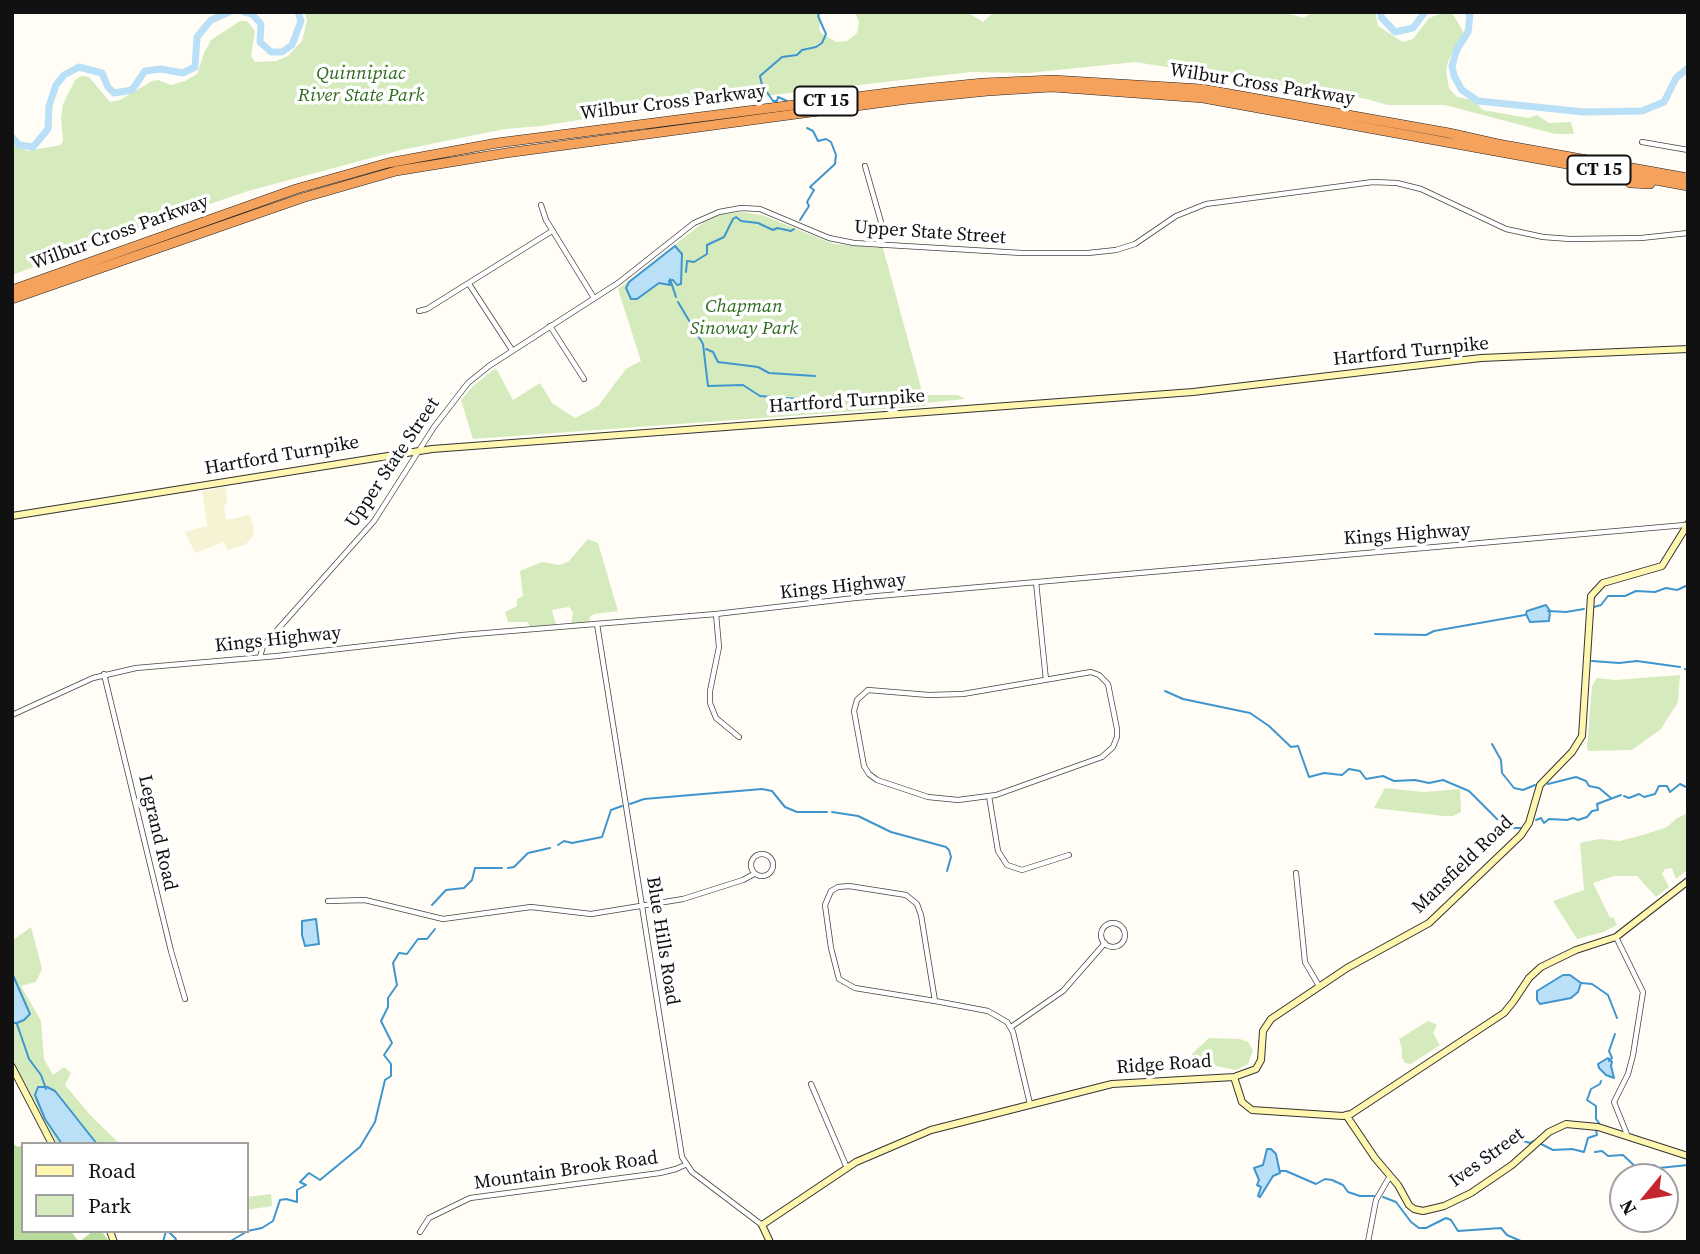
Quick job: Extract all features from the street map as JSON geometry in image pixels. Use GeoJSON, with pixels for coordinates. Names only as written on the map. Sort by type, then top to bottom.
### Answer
{"type":"FeatureCollection","features":[{"type":"Feature","properties":{"kind":"highway","name":"Wilbur Cross Parkway"},"geometry":{"type":"LineString","coordinates":[[12,290],[296,189],[388,163],[497,143],[916,89],[982,83],[1054,80],[1202,89],[1449,132],[1498,144],[1655,172],[1685,183]]}},
{"type":"Feature","properties":{"kind":"highway","name":"Wilbur Cross Parkway"},"geometry":{"type":"LineString","coordinates":[[12,299],[302,198],[396,171],[506,153],[988,91],[1052,88],[1203,98],[1511,155],[1685,183]]}},
{"type":"Feature","properties":{"kind":"highway"},"geometry":{"type":"LineString","coordinates":[[1498,144],[1539,145]]}},
{"type":"Feature","properties":{"kind":"highway"},"geometry":{"type":"LineString","coordinates":[[1511,155],[1559,169]]}},
{"type":"Feature","properties":{"kind":"highway"},"geometry":{"type":"LineString","coordinates":[[1610,158],[1655,172]]}},
{"type":"Feature","properties":{"kind":"highway"},"geometry":{"type":"LineString","coordinates":[[1630,183],[1685,183]]}},
{"type":"Feature","properties":{"kind":"street"},"geometry":{"type":"LineString","coordinates":[[1642,142],[1688,150]]}},
{"type":"Feature","properties":{"kind":"street"},"geometry":{"type":"LineString","coordinates":[[865,166],[881,222],[880,245]]}},
{"type":"Feature","properties":{"kind":"street","name":"Upper State Street"},"geometry":{"type":"LineString","coordinates":[[260,657],[263,646],[374,521],[458,393],[482,370],[618,283],[706,216],[728,210],[760,209],[829,238],[880,245],[1043,254],[1097,252],[1135,244],[1176,216],[1206,204],[1373,182],[1397,183],[1421,189],[1506,229],[1535,236],[1570,239],[1688,233]]}},
{"type":"Feature","properties":{"kind":"street"},"geometry":{"type":"LineString","coordinates":[[541,205],[552,231],[594,298]]}},
{"type":"Feature","properties":{"kind":"street"},"geometry":{"type":"LineString","coordinates":[[419,311],[428,309],[552,231]]}},
{"type":"Feature","properties":{"kind":"street"},"geometry":{"type":"LineString","coordinates":[[469,284],[512,350]]}},
{"type":"Feature","properties":{"kind":"street"},"geometry":{"type":"LineString","coordinates":[[551,326],[584,379]]}},
{"type":"Feature","properties":{"kind":"street","name":"Hartford Turnpike"},"geometry":{"type":"LineString","coordinates":[[12,516],[420,450],[1193,392],[1480,358],[1688,349]]}},
{"type":"Feature","properties":{"kind":"street","name":"Kings Highway"},"geometry":{"type":"LineString","coordinates":[[12,715],[104,674],[136,668],[447,636],[716,614],[1036,582],[1686,524]]}},
{"type":"Feature","properties":{"kind":"street","name":"Mansfield Road"},"geometry":{"type":"LineString","coordinates":[[1234,1077],[1246,1074],[1258,1066],[1262,1055],[1263,1031],[1271,1020],[1355,962],[1412,933],[1433,919],[1521,835],[1530,823],[1540,785],[1572,752],[1582,736],[1591,596],[1603,583],[1662,566],[1668,560],[1686,524]]}},
{"type":"Feature","properties":{"kind":"street"},"geometry":{"type":"LineString","coordinates":[[1036,582],[1046,680]]}},
{"type":"Feature","properties":{"kind":"street"},"geometry":{"type":"LineString","coordinates":[[716,614],[719,647],[710,703],[716,718],[738,737]]}},
{"type":"Feature","properties":{"kind":"street","name":"Blue Hills Road"},"geometry":{"type":"LineString","coordinates":[[597,624],[680,1152],[685,1165]]}},
{"type":"Feature","properties":{"kind":"street"},"geometry":{"type":"LineString","coordinates":[[1086,672],[1102,677],[1111,690],[1117,729],[1111,751],[1097,759],[989,796],[962,800],[937,799],[873,778],[863,763],[855,714],[856,702],[861,695],[871,690],[929,695],[962,694],[1046,680],[1086,672]]}},
{"type":"Feature","properties":{"kind":"street","name":"Legrand Road"},"geometry":{"type":"LineString","coordinates":[[104,674],[166,932],[186,999]]}},
{"type":"Feature","properties":{"kind":"street"},"geometry":{"type":"LineString","coordinates":[[989,796],[998,851],[1007,865],[1023,870],[1069,855]]}},
{"type":"Feature","properties":{"kind":"street"},"geometry":{"type":"LineString","coordinates":[[328,901],[365,900],[443,919],[523,907],[543,907],[584,914],[683,900],[754,874],[761,876],[771,871],[772,860],[767,855],[760,853],[753,857],[750,867],[754,874]]}},
{"type":"Feature","properties":{"kind":"street"},"geometry":{"type":"LineString","coordinates":[[1296,873],[1305,962],[1319,986]]}},
{"type":"Feature","properties":{"kind":"street"},"geometry":{"type":"LineString","coordinates":[[1346,1115],[1504,1013],[1529,978],[1541,967],[1576,950],[1616,937],[1688,881]]}},
{"type":"Feature","properties":{"kind":"street"},"geometry":{"type":"LineString","coordinates":[[935,1001],[921,915],[914,900],[906,895],[849,886],[831,891],[826,902],[826,913],[836,971],[842,982],[855,988],[988,1011],[999,1016],[1011,1027],[1030,1104]]}},
{"type":"Feature","properties":{"kind":"street"},"geometry":{"type":"LineString","coordinates":[[1112,923],[1119,925],[1124,933],[1122,942],[1115,946],[1105,943],[1101,934],[1104,927],[1112,923]]}},
{"type":"Feature","properties":{"kind":"street"},"geometry":{"type":"LineString","coordinates":[[1616,937],[1643,992],[1630,1066],[1614,1102],[1628,1137]]}},
{"type":"Feature","properties":{"kind":"street"},"geometry":{"type":"LineString","coordinates":[[1011,1027],[1063,991],[1105,943]]}},
{"type":"Feature","properties":{"kind":"street"},"geometry":{"type":"LineString","coordinates":[[12,1067],[51,1142]]}},
{"type":"Feature","properties":{"kind":"street","name":"Ridge Road"},"geometry":{"type":"LineString","coordinates":[[762,1225],[847,1168],[879,1151],[931,1130],[1112,1084],[1234,1077],[1242,1102],[1252,1110],[1346,1115]]}},
{"type":"Feature","properties":{"kind":"street"},"geometry":{"type":"LineString","coordinates":[[811,1084],[847,1168]]}},
{"type":"Feature","properties":{"kind":"street","name":"Ives Street"},"geometry":{"type":"LineString","coordinates":[[1346,1115],[1412,1208],[1429,1210],[1451,1203],[1512,1165],[1544,1136],[1559,1126],[1569,1124],[1584,1124],[1688,1156]]}},
{"type":"Feature","properties":{"kind":"street"},"geometry":{"type":"LineString","coordinates":[[685,1165],[762,1225],[770,1242]]}},
{"type":"Feature","properties":{"kind":"street","name":"Mountain Brook Road"},"geometry":{"type":"LineString","coordinates":[[420,1232],[429,1218],[470,1198],[660,1173],[685,1165]]}},
{"type":"Feature","properties":{"kind":"street"},"geometry":{"type":"LineString","coordinates":[[1368,1242],[1377,1200],[1390,1176]]}},
{"type":"Feature","properties":{"kind":"shaded area"},"geometry":{"type":"Polygon","coordinates":[[[226,487],[226,520],[250,515],[254,528],[253,536],[245,545],[227,550],[224,542],[195,553],[185,532],[207,526],[202,491],[226,487]]]}},
{"type":"Feature","properties":{"kind":"green space","name":"Quinnipiac River State Park"},"geometry":{"type":"Polygon","coordinates":[[[305,12],[821,12],[819,29],[822,34],[837,42],[847,41],[857,33],[859,22],[855,12],[967,12],[983,22],[994,12],[1285,12],[1303,18],[1313,12],[1375,12],[1378,26],[1403,42],[1413,39],[1429,18],[1445,12],[1452,13],[1463,31],[1463,37],[1449,59],[1446,70],[1449,88],[1457,97],[1472,100],[1483,110],[1528,118],[1537,115],[1549,123],[1571,122],[1574,134],[1555,134],[1445,105],[1387,105],[1367,99],[1135,62],[1029,73],[971,72],[643,110],[505,129],[401,150],[248,191],[12,275],[12,141],[27,151],[61,145],[63,104],[75,80],[81,76],[89,77],[110,102],[120,100],[152,81],[158,80],[171,85],[185,81],[197,74],[211,40],[240,21],[247,21],[255,31],[251,56],[255,62],[276,61],[288,56],[302,41],[307,21],[305,12]]]}},
{"type":"Feature","properties":{"kind":"green space","name":"Chapman Sinoway Park"},"geometry":{"type":"Polygon","coordinates":[[[741,212],[762,215],[834,244],[883,248],[923,395],[958,395],[965,399],[926,403],[926,406],[473,439],[461,400],[473,386],[496,368],[513,400],[540,383],[552,403],[575,418],[598,406],[626,369],[641,361],[618,289],[704,222],[719,215],[741,212]]]}},
{"type":"Feature","properties":{"kind":"green space"},"geometry":{"type":"Polygon","coordinates":[[[588,539],[598,543],[618,611],[594,614],[589,622],[571,624],[573,612],[569,607],[552,610],[556,625],[530,627],[528,622],[508,622],[505,612],[517,606],[517,599],[523,596],[520,571],[542,562],[560,565],[569,561],[588,539]]]}},
{"type":"Feature","properties":{"kind":"green space"},"geometry":{"type":"Polygon","coordinates":[[[1680,675],[1678,702],[1661,729],[1632,750],[1588,751],[1592,686],[1597,678],[1615,680],[1680,675]]]}},
{"type":"Feature","properties":{"kind":"green space"},"geometry":{"type":"Polygon","coordinates":[[[1385,788],[1424,792],[1460,789],[1461,812],[1444,816],[1374,808],[1385,788]]]}},
{"type":"Feature","properties":{"kind":"green space"},"geometry":{"type":"Polygon","coordinates":[[[1688,813],[1688,869],[1676,879],[1672,868],[1665,869],[1662,874],[1669,887],[1656,897],[1637,876],[1614,876],[1593,883],[1610,918],[1613,917],[1617,925],[1577,939],[1553,901],[1584,890],[1580,843],[1599,839],[1620,841],[1646,834],[1667,827],[1688,813]]]}},
{"type":"Feature","properties":{"kind":"green space"},"geometry":{"type":"Polygon","coordinates":[[[31,927],[42,969],[36,982],[21,986],[41,1021],[44,1059],[53,1075],[64,1067],[71,1073],[65,1085],[118,1142],[56,1142],[12,1060],[12,941],[31,927]]]}},
{"type":"Feature","properties":{"kind":"green space"},"geometry":{"type":"Polygon","coordinates":[[[1428,1021],[1437,1025],[1433,1033],[1440,1045],[1411,1064],[1405,1063],[1399,1039],[1428,1021]]]}},
{"type":"Feature","properties":{"kind":"green space"},"geometry":{"type":"Polygon","coordinates":[[[1209,1038],[1240,1039],[1248,1042],[1253,1050],[1248,1064],[1236,1070],[1202,1063],[1194,1058],[1192,1054],[1209,1038]]]}},
{"type":"Feature","properties":{"kind":"green space"},"geometry":{"type":"Polygon","coordinates":[[[12,1143],[21,1146],[21,1233],[72,1233],[79,1242],[12,1242],[12,1143]]]}},
{"type":"Feature","properties":{"kind":"green space"},"geometry":{"type":"Polygon","coordinates":[[[271,1194],[272,1206],[248,1210],[248,1197],[271,1194]]]}},
{"type":"Feature","properties":{"kind":"green space"},"geometry":{"type":"Polygon","coordinates":[[[90,1233],[103,1233],[110,1242],[79,1242],[90,1233]]]}},
{"type":"Feature","properties":{"kind":"water"},"geometry":{"type":"Polygon","coordinates":[[[675,246],[682,254],[681,284],[677,285],[673,280],[669,281],[670,285],[659,283],[637,299],[631,299],[626,288],[629,282],[675,246]]]}},
{"type":"Feature","properties":{"kind":"water"},"geometry":{"type":"Polygon","coordinates":[[[1546,605],[1550,611],[1549,621],[1530,622],[1527,611],[1546,605]]]}},
{"type":"Feature","properties":{"kind":"water"},"geometry":{"type":"Polygon","coordinates":[[[316,919],[319,944],[305,946],[302,921],[316,919]]]}},
{"type":"Feature","properties":{"kind":"water"},"geometry":{"type":"Polygon","coordinates":[[[12,973],[30,1014],[17,1023],[12,1023],[12,973]]]}},
{"type":"Feature","properties":{"kind":"water"},"geometry":{"type":"Polygon","coordinates":[[[1563,975],[1570,975],[1581,983],[1578,992],[1571,998],[1540,1004],[1537,991],[1563,975]]]}},
{"type":"Feature","properties":{"kind":"water"},"geometry":{"type":"Polygon","coordinates":[[[1608,1058],[1612,1062],[1614,1078],[1599,1068],[1598,1064],[1608,1058]]]}},
{"type":"Feature","properties":{"kind":"water"},"geometry":{"type":"Polygon","coordinates":[[[38,1087],[55,1091],[95,1142],[61,1142],[45,1119],[35,1095],[38,1087]]]}},
{"type":"Feature","properties":{"kind":"water"},"geometry":{"type":"Polygon","coordinates":[[[1267,1149],[1276,1154],[1280,1173],[1273,1176],[1260,1197],[1261,1187],[1257,1185],[1259,1180],[1254,1168],[1263,1165],[1267,1149]]]}},
{"type":"Feature","properties":{"kind":"waterway"},"geometry":{"type":"LineString","coordinates":[[12,137],[19,145],[33,147],[48,129],[49,106],[56,85],[64,75],[79,67],[102,73],[114,93],[132,90],[145,71],[161,69],[183,73],[195,67],[197,37],[211,20],[229,12]]}},
{"type":"Feature","properties":{"kind":"waterway"},"geometry":{"type":"LineString","coordinates":[[244,12],[252,14],[261,24],[260,42],[271,52],[282,52],[292,45],[301,21],[298,12]]}},
{"type":"Feature","properties":{"kind":"waterway"},"geometry":{"type":"LineString","coordinates":[[787,101],[778,97],[777,101],[773,101],[762,85],[760,76],[782,57],[797,55],[802,50],[822,43],[826,34],[818,16],[819,12]]}},
{"type":"Feature","properties":{"kind":"waterway"},"geometry":{"type":"LineString","coordinates":[[1381,12],[1381,17],[1395,32],[1413,28],[1425,12]]}},
{"type":"Feature","properties":{"kind":"waterway"},"geometry":{"type":"LineString","coordinates":[[1468,12],[1468,32],[1457,49],[1452,66],[1462,90],[1478,101],[1584,112],[1642,111],[1664,102],[1676,78],[1688,68]]}},
{"type":"Feature","properties":{"kind":"waterway"},"geometry":{"type":"LineString","coordinates":[[800,220],[809,206],[807,202],[814,190],[810,187],[835,164],[836,155],[831,142],[826,139],[818,141],[813,131],[807,128]]}},
{"type":"Feature","properties":{"kind":"waterway"},"geometry":{"type":"LineString","coordinates":[[686,272],[687,261],[694,262],[707,254],[707,245],[724,237],[736,217],[741,221],[758,223],[773,230],[794,229]]}},
{"type":"Feature","properties":{"kind":"waterway"},"geometry":{"type":"LineString","coordinates":[[670,279],[676,297]]}},
{"type":"Feature","properties":{"kind":"waterway"},"geometry":{"type":"LineString","coordinates":[[678,302],[703,344],[708,386],[743,385],[760,396],[823,401]]}},
{"type":"Feature","properties":{"kind":"waterway"},"geometry":{"type":"LineString","coordinates":[[706,349],[713,352],[718,362],[758,367],[769,373],[815,376]]}},
{"type":"Feature","properties":{"kind":"waterway"},"geometry":{"type":"LineString","coordinates":[[1594,607],[1601,605],[1608,596],[1625,596],[1636,591],[1655,592],[1666,588],[1677,590],[1688,585]]}},
{"type":"Feature","properties":{"kind":"waterway"},"geometry":{"type":"LineString","coordinates":[[1548,611],[1584,609]]}},
{"type":"Feature","properties":{"kind":"waterway"},"geometry":{"type":"LineString","coordinates":[[1375,634],[1426,635],[1434,631],[1525,615]]}},
{"type":"Feature","properties":{"kind":"waterway"},"geometry":{"type":"LineString","coordinates":[[1592,661],[1637,661],[1680,667]]}},
{"type":"Feature","properties":{"kind":"waterway"},"geometry":{"type":"LineString","coordinates":[[1165,691],[1183,699],[1250,713],[1269,726],[1291,747],[1298,746],[1309,777],[1324,773],[1342,775],[1349,769],[1360,771],[1366,779],[1383,776],[1394,781],[1415,780],[1429,783],[1443,780],[1469,791],[1497,819],[1507,821],[1511,828],[1521,828]]}},
{"type":"Feature","properties":{"kind":"waterway"},"geometry":{"type":"LineString","coordinates":[[1492,744],[1501,760],[1502,773],[1514,788],[1523,790],[1535,785]]}},
{"type":"Feature","properties":{"kind":"waterway"},"geometry":{"type":"LineString","coordinates":[[1548,784],[1576,777],[1586,781],[1589,786],[1599,788],[1611,798]]}},
{"type":"Feature","properties":{"kind":"waterway"},"geometry":{"type":"LineString","coordinates":[[1624,796],[1629,798],[1639,794],[1644,797],[1655,794],[1659,786],[1667,786],[1670,792],[1680,784],[1688,788]]}},
{"type":"Feature","properties":{"kind":"waterway"},"geometry":{"type":"LineString","coordinates":[[630,804],[644,799],[762,789],[772,791],[785,807],[797,812],[827,812]]}},
{"type":"Feature","properties":{"kind":"waterway"},"geometry":{"type":"LineString","coordinates":[[1536,820],[1541,818],[1544,823],[1549,819],[1578,820],[1598,810],[1597,804],[1621,795]]}},
{"type":"Feature","properties":{"kind":"waterway"},"geometry":{"type":"LineString","coordinates":[[558,845],[564,841],[572,843],[602,837],[611,810],[622,806]]}},
{"type":"Feature","properties":{"kind":"waterway"},"geometry":{"type":"LineString","coordinates":[[832,812],[858,816],[891,832],[946,847],[951,857],[947,871]]}},
{"type":"Feature","properties":{"kind":"waterway"},"geometry":{"type":"LineString","coordinates":[[508,868],[514,867],[528,853],[550,848]]}},
{"type":"Feature","properties":{"kind":"waterway"},"geometry":{"type":"LineString","coordinates":[[432,905],[446,890],[464,888],[472,880],[475,868],[502,868]]}},
{"type":"Feature","properties":{"kind":"waterway"},"geometry":{"type":"LineString","coordinates":[[248,1231],[262,1228],[273,1221],[280,1200],[297,1202],[297,1190],[306,1185],[300,1182],[309,1173],[320,1180],[360,1147],[375,1122],[385,1080],[391,1076],[391,1064],[384,1055],[392,1043],[381,1021],[388,1007],[388,998],[397,985],[393,963],[399,953],[407,954],[418,939],[427,939],[435,929]]}},
{"type":"Feature","properties":{"kind":"waterway"},"geometry":{"type":"LineString","coordinates":[[1581,983],[1592,984],[1608,995],[1617,1018]]}},
{"type":"Feature","properties":{"kind":"waterway"},"geometry":{"type":"LineString","coordinates":[[17,1024],[29,1059],[41,1075],[46,1089]]}},
{"type":"Feature","properties":{"kind":"waterway"},"geometry":{"type":"LineString","coordinates":[[1609,1061],[1612,1058],[1609,1051],[1615,1034]]}},
{"type":"Feature","properties":{"kind":"waterway"},"geometry":{"type":"LineString","coordinates":[[1599,1123],[1596,1119],[1596,1106],[1587,1100],[1591,1089],[1601,1081]]}},
{"type":"Feature","properties":{"kind":"waterway"},"geometry":{"type":"LineString","coordinates":[[1541,1144],[1553,1150],[1572,1149],[1584,1152],[1588,1138],[1597,1135],[1596,1130]]}},
{"type":"Feature","properties":{"kind":"waterway"},"geometry":{"type":"LineString","coordinates":[[1523,1141],[1530,1143],[1536,1140]]}},
{"type":"Feature","properties":{"kind":"waterway"},"geometry":{"type":"LineString","coordinates":[[1595,1152],[1602,1151],[1608,1156],[1623,1155],[1640,1171],[1654,1165],[1659,1168],[1688,1165]]}},
{"type":"Feature","properties":{"kind":"waterway"},"geometry":{"type":"LineString","coordinates":[[1280,1171],[1316,1184],[1325,1179],[1332,1180],[1343,1185],[1348,1192],[1360,1196],[1374,1196]]}},
{"type":"Feature","properties":{"kind":"waterway"},"geometry":{"type":"LineString","coordinates":[[1383,1197],[1396,1202],[1419,1228],[1426,1228],[1446,1218],[1451,1220],[1458,1231],[1501,1228],[1507,1235],[1523,1242]]}},
{"type":"Feature","properties":{"kind":"waterway"},"geometry":{"type":"LineString","coordinates":[[163,1242],[165,1233]]}},
{"type":"Feature","properties":{"kind":"waterway"},"geometry":{"type":"LineString","coordinates":[[170,1233],[176,1239],[174,1242]]}},
{"type":"Feature","properties":{"kind":"waterway"},"geometry":{"type":"LineString","coordinates":[[229,1242],[244,1233]]}}]}
